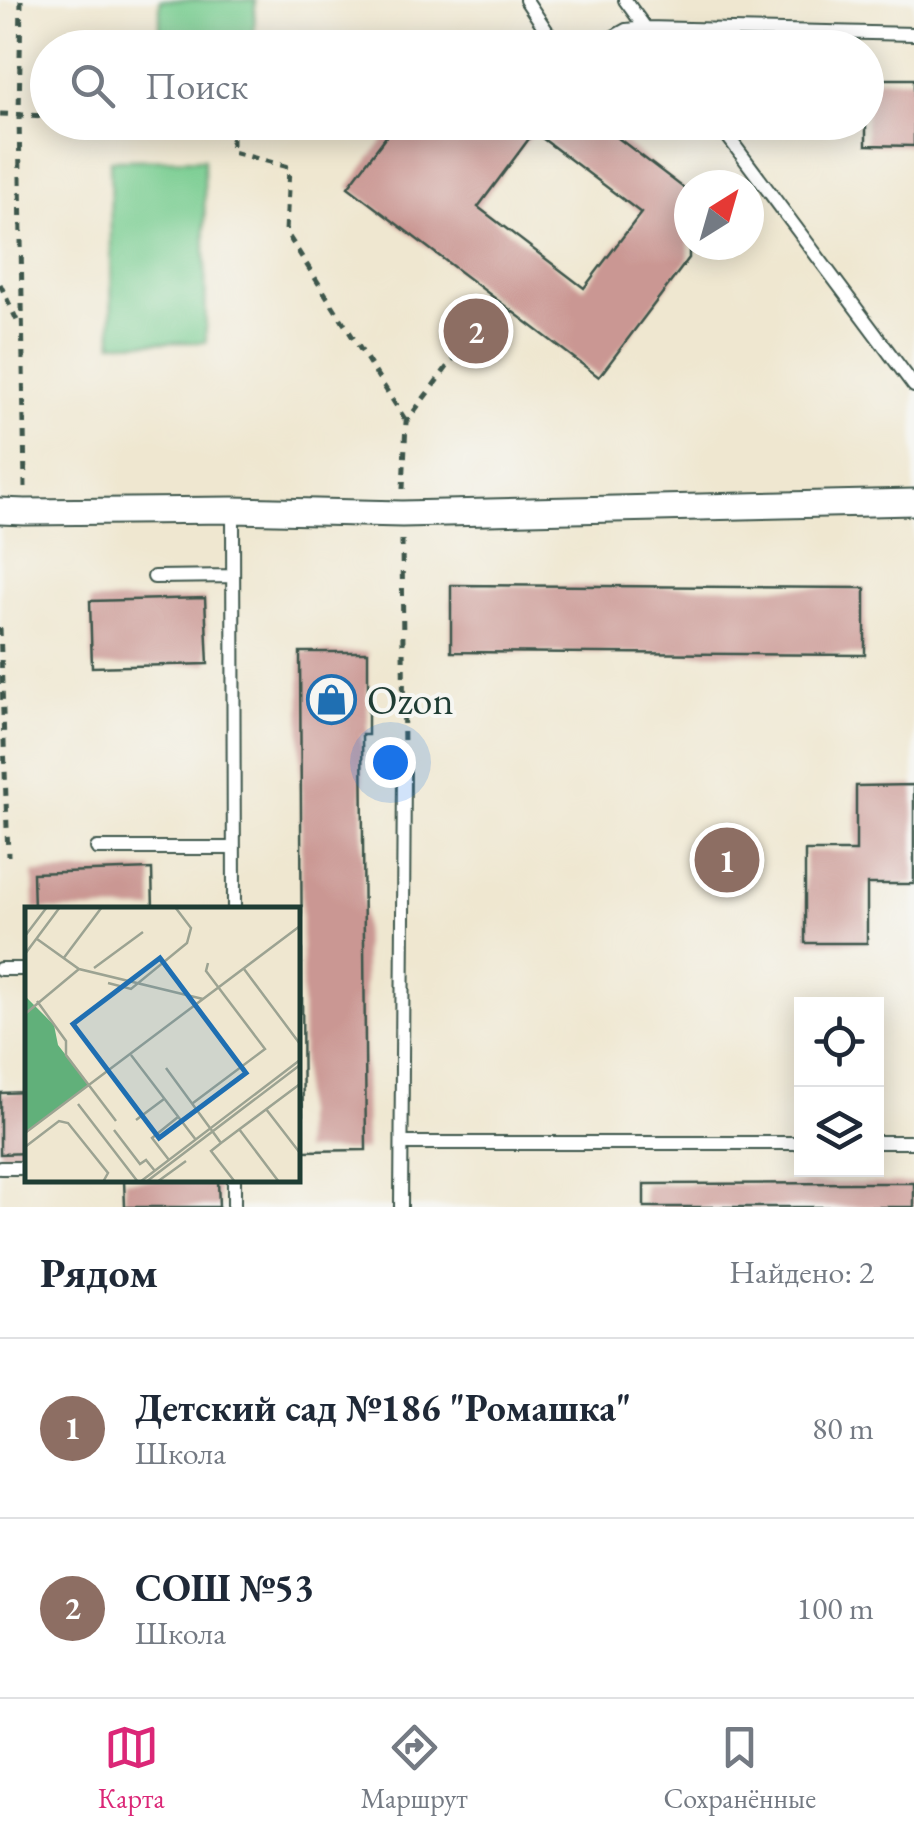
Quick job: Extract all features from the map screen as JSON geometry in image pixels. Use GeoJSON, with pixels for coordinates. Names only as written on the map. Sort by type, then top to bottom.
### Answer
{"type":"FeatureCollection","features":[{"type":"Feature","properties":{"kind":"street"},"geometry":{"type":"LineString","coordinates":[[12,512],[233,510],[402,514],[914,502]]}},
{"type":"Feature","properties":{"kind":"lane"},"geometry":{"type":"LineString","coordinates":[[526,0],[546,30]]}},
{"type":"Feature","properties":{"kind":"lane"},"geometry":{"type":"LineString","coordinates":[[625,0],[646,28]]}},
{"type":"Feature","properties":{"kind":"lane"},"geometry":{"type":"LineString","coordinates":[[626,30],[735,30]]}},
{"type":"Feature","properties":{"kind":"lane"},"geometry":{"type":"LineString","coordinates":[[884,33],[914,34]]}},
{"type":"Feature","properties":{"kind":"lane"},"geometry":{"type":"LineString","coordinates":[[730,140],[914,386]]}},
{"type":"Feature","properties":{"kind":"lane"},"geometry":{"type":"LineString","coordinates":[[233,510],[234,907]]}},
{"type":"Feature","properties":{"kind":"lane"},"geometry":{"type":"LineString","coordinates":[[154,576],[233,576]]}},
{"type":"Feature","properties":{"kind":"lane"},"geometry":{"type":"LineString","coordinates":[[401,1207],[404,772]]}},
{"type":"Feature","properties":{"kind":"lane"},"geometry":{"type":"LineString","coordinates":[[96,848],[234,848]]}},
{"type":"Feature","properties":{"kind":"lane"},"geometry":{"type":"LineString","coordinates":[[402,1143],[794,1142]]}},
{"type":"Feature","properties":{"kind":"lane"},"geometry":{"type":"LineString","coordinates":[[884,1142],[914,1142]]}},
{"type":"Feature","properties":{"kind":"path"},"geometry":{"type":"LineString","coordinates":[[12,512],[22,333],[20,0]]}},
{"type":"Feature","properties":{"kind":"path"},"geometry":{"type":"LineString","coordinates":[[0,114],[30,115]]}},
{"type":"Feature","properties":{"kind":"path"},"geometry":{"type":"LineString","coordinates":[[232,140],[232,152],[289,167],[286,232],[406,422]]}},
{"type":"Feature","properties":{"kind":"path"},"geometry":{"type":"LineString","coordinates":[[0,284],[22,333]]}},
{"type":"Feature","properties":{"kind":"path"},"geometry":{"type":"LineString","coordinates":[[404,772],[402,514],[406,422],[497,300]]}},
{"type":"Feature","properties":{"kind":"path"},"geometry":{"type":"LineString","coordinates":[[0,628],[8,856]]}},
{"type":"Feature","properties":{"kind":"green space"},"geometry":{"type":"Polygon","coordinates":[[[160,0],[255,0],[254,30],[160,30],[160,0]]]}},
{"type":"Feature","properties":{"kind":"green space"},"geometry":{"type":"Polygon","coordinates":[[[204,159],[206,342],[112,343],[110,160],[204,159]]]}},
{"type":"Feature","properties":{"kind":"building"},"geometry":{"type":"Polygon","coordinates":[[[884,79],[914,79],[914,146],[866,145],[866,140],[884,140],[884,79]]]}},
{"type":"Feature","properties":{"kind":"building"},"geometry":{"type":"Polygon","coordinates":[[[383,140],[528,140],[478,207],[584,288],[641,213],[545,140],[621,140],[674,181],[674,260],[687,260],[599,377],[348,187],[383,140]]]}},
{"type":"Feature","properties":{"kind":"building"},"geometry":{"type":"Polygon","coordinates":[[[451,585],[865,588],[865,655],[451,652],[451,585]]]}},
{"type":"Feature","properties":{"kind":"building"},"geometry":{"type":"Polygon","coordinates":[[[205,598],[208,664],[92,667],[90,601],[205,598]]]}},
{"type":"Feature","properties":{"kind":"building"},"geometry":{"type":"Polygon","coordinates":[[[300,652],[368,652],[368,735],[362,735],[366,1150],[303,1151],[300,652]]]}},
{"type":"Feature","properties":{"kind":"building"},"geometry":{"type":"Polygon","coordinates":[[[914,785],[914,884],[867,884],[867,943],[805,943],[805,851],[856,851],[856,786],[914,785]]]}},
{"type":"Feature","properties":{"kind":"building"},"geometry":{"type":"Polygon","coordinates":[[[152,869],[153,907],[34,907],[33,873],[152,869]]]}},
{"type":"Feature","properties":{"kind":"building"},"geometry":{"type":"Polygon","coordinates":[[[25,1092],[25,1153],[0,1154],[0,1093],[25,1092]]]}},
{"type":"Feature","properties":{"kind":"building"},"geometry":{"type":"Polygon","coordinates":[[[124,1182],[218,1182],[219,1207],[125,1207],[124,1182]]]}},
{"type":"Feature","properties":{"kind":"building"},"geometry":{"type":"Polygon","coordinates":[[[914,1183],[914,1207],[644,1207],[644,1184],[914,1183]]]}},
{"type":"Feature","properties":{"kind":"place","name":"СОШ №53"},"geometry":{"type":"Point","coordinates":[476,331]}},
{"type":"Feature","properties":{"kind":"place","name":"Ozon"},"geometry":{"type":"Point","coordinates":[332,700]}},
{"type":"Feature","properties":{"kind":"place","name":"Детский сад №186 \"Ромашка\""},"geometry":{"type":"Point","coordinates":[727,860]}}]}
